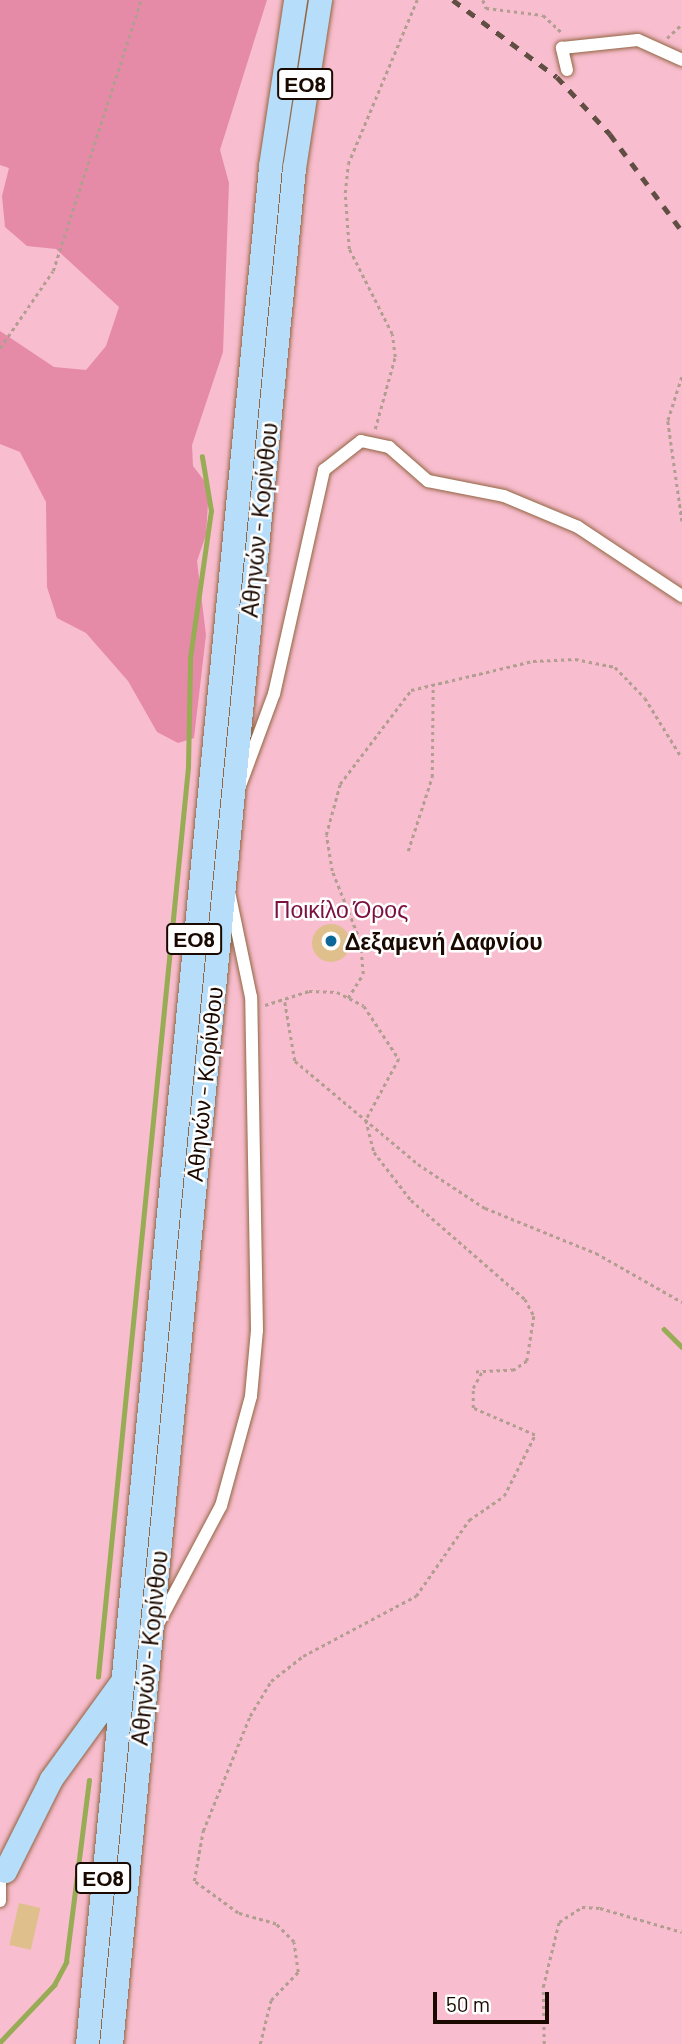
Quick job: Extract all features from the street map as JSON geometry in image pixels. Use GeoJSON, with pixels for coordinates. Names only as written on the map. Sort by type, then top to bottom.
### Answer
{"type":"FeatureCollection","features":[{"type":"Feature","properties":{"kind":"highway","name":"Αθηνών - Κορίνθου"},"geometry":{"type":"LineString","coordinates":[[87,2044],[270,166],[295,0]]}},
{"type":"Feature","properties":{"kind":"highway","name":"Αθηνών - Κορίνθου"},"geometry":{"type":"LineString","coordinates":[[111,2044],[293,168],[320,0]]}},
{"type":"Feature","properties":{"kind":"highway"},"geometry":{"type":"LineString","coordinates":[[3,1870],[51,1779],[122,1681]]}},
{"type":"Feature","properties":{"kind":"street"},"geometry":{"type":"LineString","coordinates":[[566,70],[562,48],[638,40],[682,60]]}},
{"type":"Feature","properties":{"kind":"street"},"geometry":{"type":"LineString","coordinates":[[232,803],[274,694],[324,470],[340,453],[374,439],[428,481],[504,496],[578,527],[682,596]]}},
{"type":"Feature","properties":{"kind":"street"},"geometry":{"type":"LineString","coordinates":[[150,1637],[221,1506],[251,1396],[257,1331],[251,1004],[224,879]]}},
{"type":"Feature","properties":{"kind":"street"},"geometry":{"type":"LineString","coordinates":[[0,1901],[3,1870]]}},
{"type":"Feature","properties":{"kind":"path"},"geometry":{"type":"LineString","coordinates":[[0,348],[53,271],[141,0]]}},
{"type":"Feature","properties":{"kind":"path"},"geometry":{"type":"LineString","coordinates":[[374,439],[395,357],[392,334],[349,249],[345,193],[348,164],[417,0]]}},
{"type":"Feature","properties":{"kind":"path"},"geometry":{"type":"LineString","coordinates":[[483,0],[486,8],[544,15],[566,36]]}},
{"type":"Feature","properties":{"kind":"path"},"geometry":{"type":"LineString","coordinates":[[657,48],[682,24]]}},
{"type":"Feature","properties":{"kind":"path"},"geometry":{"type":"LineString","coordinates":[[682,377],[668,421],[682,522]]}},
{"type":"Feature","properties":{"kind":"path"},"geometry":{"type":"LineString","coordinates":[[348,998],[363,974],[360,941],[332,871],[326,835],[340,783],[379,726],[411,690],[533,662],[575,659],[615,667],[645,698],[682,758]]}},
{"type":"Feature","properties":{"kind":"path"},"geometry":{"type":"LineString","coordinates":[[408,851],[432,777],[433,684]]}},
{"type":"Feature","properties":{"kind":"path"},"geometry":{"type":"LineString","coordinates":[[251,1004],[285,1002],[309,991],[348,998],[364,1006],[399,1059],[366,1120],[374,1152],[411,1200],[525,1298],[534,1316],[527,1361],[514,1370],[476,1372]]}},
{"type":"Feature","properties":{"kind":"path"},"geometry":{"type":"LineString","coordinates":[[285,1002],[295,1061],[366,1120],[485,1208],[597,1253],[682,1302]]}},
{"type":"Feature","properties":{"kind":"path"},"geometry":{"type":"LineString","coordinates":[[260,2044],[271,2000],[298,1972],[294,1942],[276,1924],[238,1913],[194,1881],[203,1831],[250,1716],[271,1681],[303,1656],[416,1596],[469,1520],[504,1496],[535,1435],[473,1408],[472,1388],[482,1371]]}},
{"type":"Feature","properties":{"kind":"path"},"geometry":{"type":"LineString","coordinates":[[544,2044],[543,1987],[559,1923],[582,1907],[600,1908],[682,1933]]}},
{"type":"Feature","properties":{"kind":"green space","name":"Ποικίλο Όρος"},"geometry":{"type":"Polygon","coordinates":[[[0,0],[682,0],[682,2044],[0,2044],[0,0]]]}},
{"type":"Feature","properties":{"kind":"shaded area"},"geometry":{"type":"Polygon","coordinates":[[[0,0],[267,0],[220,150],[229,183],[223,352],[192,445],[193,466],[209,487],[206,535],[197,561],[206,635],[194,738],[178,743],[157,732],[128,681],[86,633],[57,618],[47,587],[46,502],[20,452],[0,444],[0,331],[54,367],[86,370],[106,346],[119,307],[56,249],[27,246],[5,227],[2,196],[9,168],[0,165],[0,0]]]}},
{"type":"Feature","properties":{"kind":"building","name":"Δεξαμενή Δαφνίου"},"geometry":{"type":"Polygon","coordinates":[[[331,924],[345,929],[350,943],[345,957],[331,962],[317,957],[312,943],[317,929],[331,924]]]}},
{"type":"Feature","properties":{"kind":"building"},"geometry":{"type":"Polygon","coordinates":[[[19,1903],[40,1908],[31,1950],[9,1945],[19,1903]]]}},
{"type":"Feature","properties":{"kind":"waterway"},"geometry":{"type":"LineString","coordinates":[[98,1677],[188,767],[190,658],[211,511],[202,457]]}},
{"type":"Feature","properties":{"kind":"waterway"},"geometry":{"type":"LineString","coordinates":[[664,1329],[682,1347]]}},
{"type":"Feature","properties":{"kind":"waterway"},"geometry":{"type":"LineString","coordinates":[[0,2042],[54,1985],[66,1962],[89,1780]]}},
{"type":"Feature","properties":{"kind":"railway"},"geometry":{"type":"LineString","coordinates":[[453,0],[557,77],[610,134],[682,231]]}},
{"type":"Feature","properties":{"kind":"place","name":"Δεξαμενή Δαφνίου"},"geometry":{"type":"Point","coordinates":[331,941]}}]}
